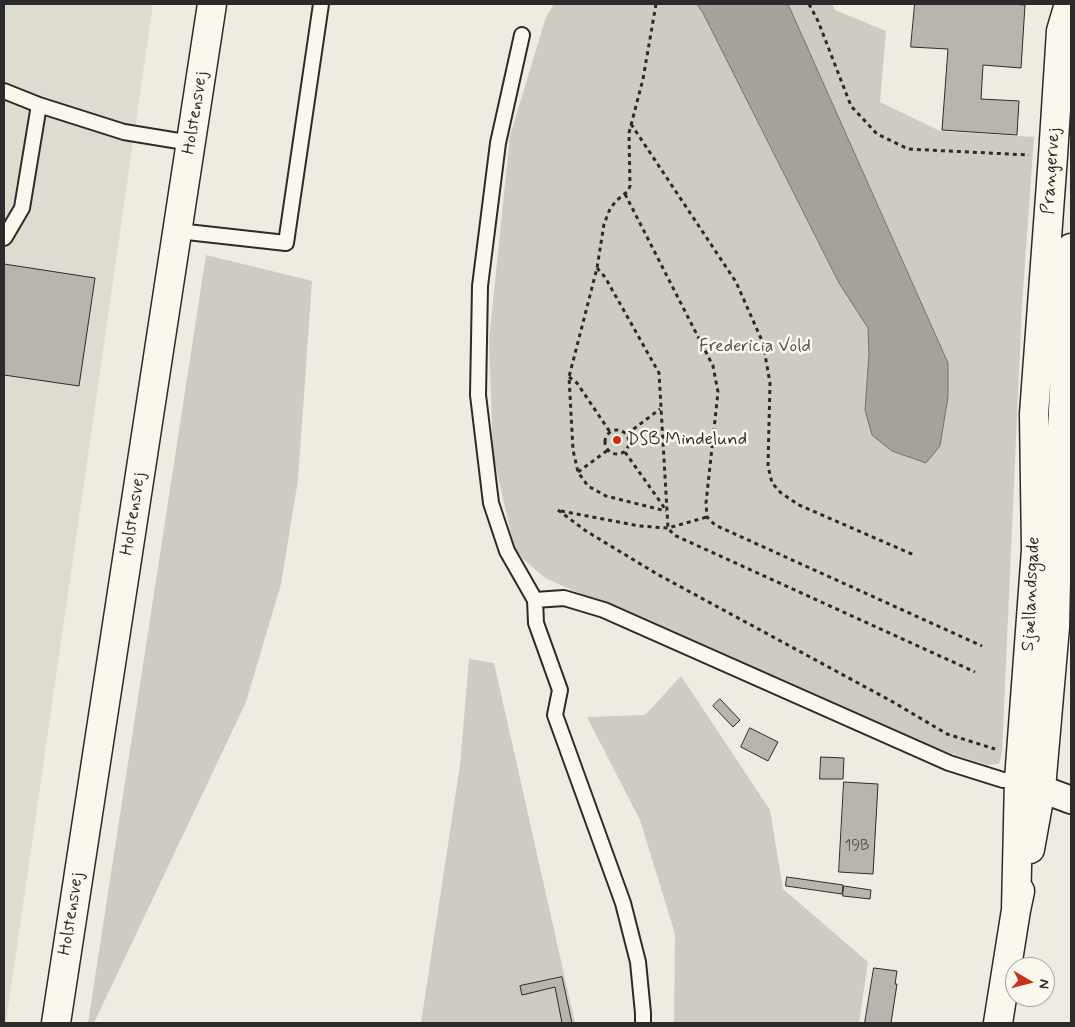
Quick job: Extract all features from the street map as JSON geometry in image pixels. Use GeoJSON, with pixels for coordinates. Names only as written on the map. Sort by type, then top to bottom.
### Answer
{"type":"FeatureCollection","features":[{"type":"Feature","properties":{"kind":"street","name":"Holstensvej"},"geometry":{"type":"LineString","coordinates":[[56,1023],[212,4]]}},
{"type":"Feature","properties":{"kind":"street","name":"Prangervej"},"geometry":{"type":"LineString","coordinates":[[1044,279],[1061,31],[1069,4]]}},
{"type":"Feature","properties":{"kind":"street"},"geometry":{"type":"LineString","coordinates":[[1070,299],[1044,279],[1071,254]]}},
{"type":"Feature","properties":{"kind":"street","name":"Sjællandsgade"},"geometry":{"type":"LineString","coordinates":[[1030,784],[1054,627],[1057,524],[1071,254]]}},
{"type":"Feature","properties":{"kind":"street","name":"Sjællandsgade"},"geometry":{"type":"LineString","coordinates":[[998,1023],[1016,910],[1034,833],[1030,784],[1036,550],[1034,414],[1044,279]]}},
{"type":"Feature","properties":{"kind":"street"},"geometry":{"type":"LineString","coordinates":[[1030,784],[1071,800]]}},
{"type":"Feature","properties":{"kind":"lane"},"geometry":{"type":"LineString","coordinates":[[178,231],[286,243],[321,4]]}},
{"type":"Feature","properties":{"kind":"lane"},"geometry":{"type":"LineString","coordinates":[[522,35],[498,143],[482,276],[478,395],[491,503],[507,551],[535,600],[536,623],[560,690],[555,715],[623,903],[638,962],[643,1023]]}},
{"type":"Feature","properties":{"kind":"lane"},"geometry":{"type":"LineString","coordinates":[[4,91],[39,105],[124,132],[191,143]]}},
{"type":"Feature","properties":{"kind":"lane"},"geometry":{"type":"LineString","coordinates":[[4,238],[22,208],[39,105]]}},
{"type":"Feature","properties":{"kind":"lane"},"geometry":{"type":"LineString","coordinates":[[535,600],[564,598],[604,610],[949,764],[1004,780],[1030,784]]}},
{"type":"Feature","properties":{"kind":"path"},"geometry":{"type":"LineString","coordinates":[[656,4],[643,79],[628,140],[631,178],[628,191],[610,209],[604,224],[598,268],[569,377],[573,450],[578,472],[588,486],[606,496],[666,511]]}},
{"type":"Feature","properties":{"kind":"path"},"geometry":{"type":"LineString","coordinates":[[809,4],[818,21],[851,106],[877,134],[908,149],[1053,156]]}},
{"type":"Feature","properties":{"kind":"path"},"geometry":{"type":"LineString","coordinates":[[631,123],[736,282],[763,343],[770,384],[768,466],[772,483],[781,493],[798,505],[914,555]]}},
{"type":"Feature","properties":{"kind":"path"},"geometry":{"type":"LineString","coordinates":[[625,194],[713,366],[718,392],[706,503],[707,518],[715,525],[982,646]]}},
{"type":"Feature","properties":{"kind":"path"},"geometry":{"type":"LineString","coordinates":[[598,268],[605,277],[659,373],[666,511],[668,528],[674,535],[975,672]]}},
{"type":"Feature","properties":{"kind":"path"},"geometry":{"type":"LineString","coordinates":[[569,377],[576,383],[610,432]]}},
{"type":"Feature","properties":{"kind":"path"},"geometry":{"type":"LineString","coordinates":[[627,434],[661,409]]}},
{"type":"Feature","properties":{"kind":"path"},"geometry":{"type":"LineString","coordinates":[[619,430],[627,434],[630,444],[625,452],[616,454],[608,450],[605,440],[610,432],[619,430]]}},
{"type":"Feature","properties":{"kind":"path"},"geometry":{"type":"LineString","coordinates":[[578,472],[608,450]]}},
{"type":"Feature","properties":{"kind":"path"},"geometry":{"type":"LineString","coordinates":[[625,452],[666,511]]}},
{"type":"Feature","properties":{"kind":"path"},"geometry":{"type":"LineString","coordinates":[[707,518],[668,528],[639,526],[558,510],[586,531],[657,574],[893,702],[947,734],[1002,752]]}},
{"type":"Feature","properties":{"kind":"shaded area"},"geometry":{"type":"Polygon","coordinates":[[[4,4],[153,4],[6,1023],[4,1023],[4,4]]]}},
{"type":"Feature","properties":{"kind":"shaded area"},"geometry":{"type":"Polygon","coordinates":[[[697,4],[788,4],[948,363],[948,397],[940,446],[926,463],[892,451],[872,435],[865,410],[869,354],[868,328],[839,283],[697,4]]]}},
{"type":"Feature","properties":{"kind":"green space","name":"Fredericia Vold"},"geometry":{"type":"Polygon","coordinates":[[[554,4],[832,4],[835,10],[886,31],[880,102],[940,131],[1034,137],[1022,305],[1002,752],[999,764],[987,765],[925,745],[545,578],[515,552],[493,454],[489,340],[510,136],[546,17],[554,4]]]}},
{"type":"Feature","properties":{"kind":"green space"},"geometry":{"type":"Polygon","coordinates":[[[206,255],[312,281],[298,480],[281,584],[246,702],[94,1023],[88,1023],[206,255]]]}},
{"type":"Feature","properties":{"kind":"green space"},"geometry":{"type":"Polygon","coordinates":[[[469,659],[494,663],[575,1023],[421,1023],[460,765],[469,659]]]}},
{"type":"Feature","properties":{"kind":"green space"},"geometry":{"type":"Polygon","coordinates":[[[681,676],[770,810],[783,889],[868,962],[859,1023],[674,1023],[675,934],[640,820],[587,717],[645,715],[681,676]]]}},
{"type":"Feature","properties":{"kind":"building"},"geometry":{"type":"Polygon","coordinates":[[[915,4],[1025,5],[1021,68],[983,65],[981,99],[1019,101],[1017,135],[942,130],[948,49],[911,47],[915,4]]]}},
{"type":"Feature","properties":{"kind":"building"},"geometry":{"type":"Polygon","coordinates":[[[4,264],[95,278],[79,386],[4,375],[4,264]]]}},
{"type":"Feature","properties":{"kind":"building"},"geometry":{"type":"Polygon","coordinates":[[[720,699],[740,720],[733,727],[713,706],[720,699]]]}},
{"type":"Feature","properties":{"kind":"building"},"geometry":{"type":"Polygon","coordinates":[[[750,728],[778,742],[768,761],[741,747],[750,728]]]}},
{"type":"Feature","properties":{"kind":"building"},"geometry":{"type":"Polygon","coordinates":[[[821,757],[844,758],[843,779],[820,779],[821,757]]]}},
{"type":"Feature","properties":{"kind":"building"},"geometry":{"type":"Polygon","coordinates":[[[844,782],[878,784],[873,874],[839,872],[844,782]]]}},
{"type":"Feature","properties":{"kind":"building"},"geometry":{"type":"Polygon","coordinates":[[[787,877],[843,885],[842,894],[786,886],[787,877]]]}},
{"type":"Feature","properties":{"kind":"building"},"geometry":{"type":"Polygon","coordinates":[[[844,886],[871,890],[870,899],[843,896],[844,886]]]}},
{"type":"Feature","properties":{"kind":"building"},"geometry":{"type":"Polygon","coordinates":[[[874,968],[897,971],[891,1023],[865,1023],[874,968]]]}},
{"type":"Feature","properties":{"kind":"building"},"geometry":{"type":"Polygon","coordinates":[[[562,977],[572,1023],[562,1023],[555,987],[522,995],[520,986],[562,977]]]}},
{"type":"Feature","properties":{"kind":"place","name":"DSB Mindelund"},"geometry":{"type":"Point","coordinates":[617,440]}}]}
